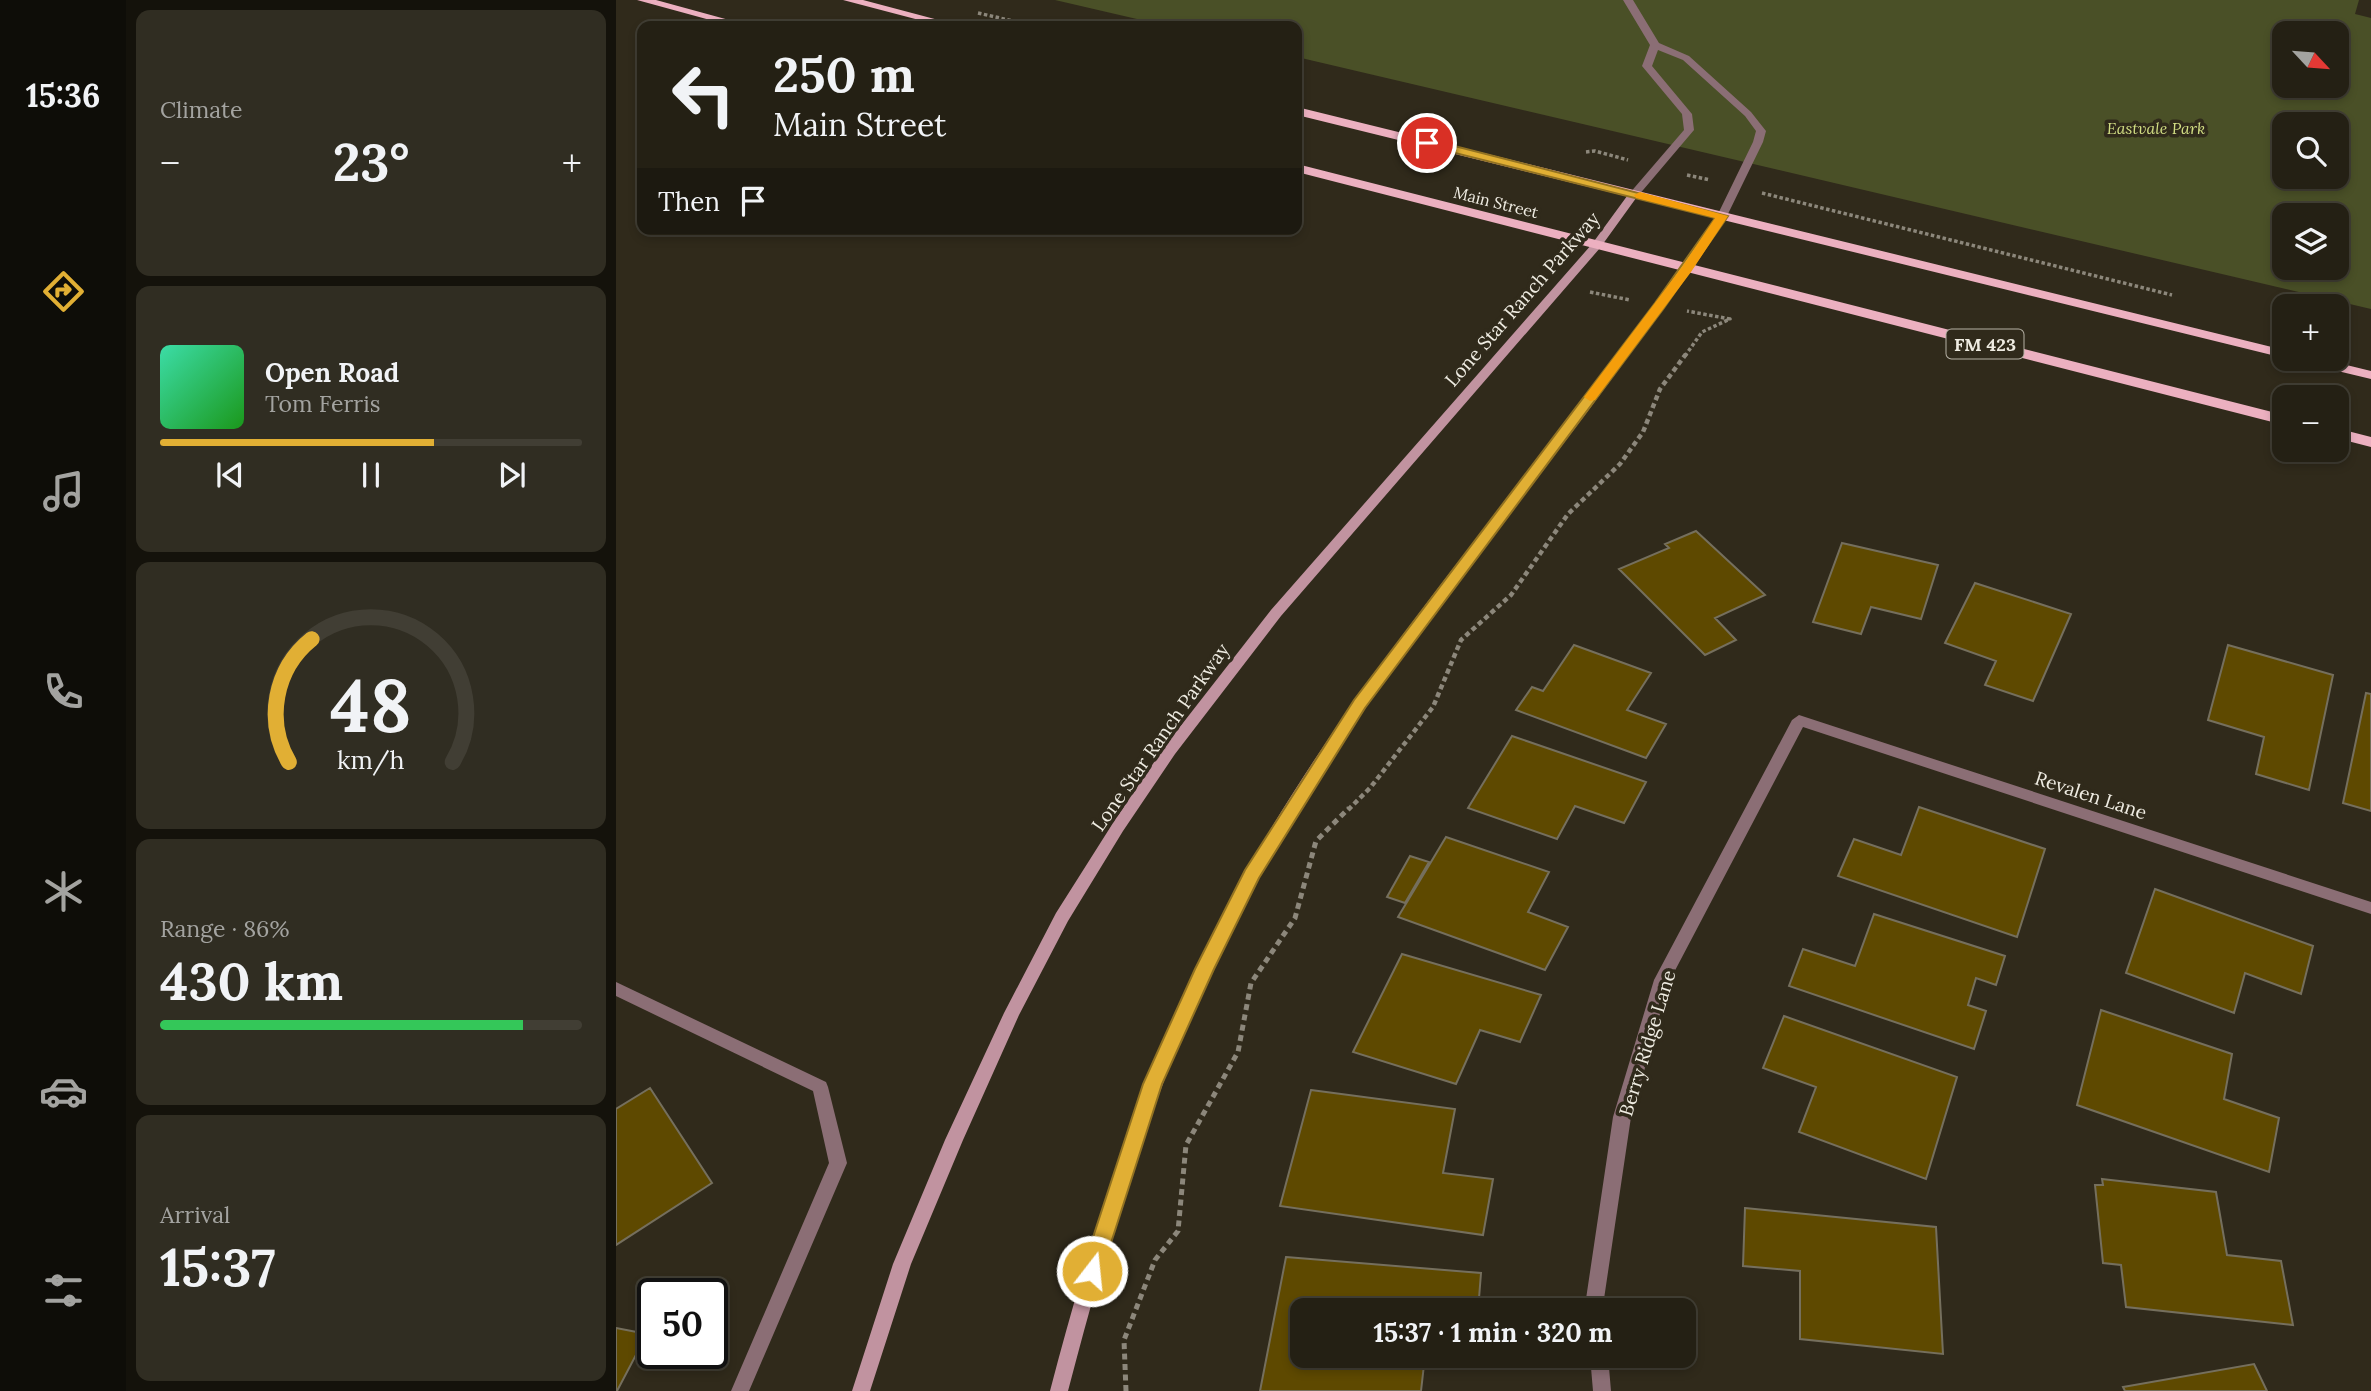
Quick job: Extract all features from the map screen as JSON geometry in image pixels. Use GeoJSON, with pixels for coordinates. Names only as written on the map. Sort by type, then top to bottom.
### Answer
{"type":"FeatureCollection","features":[{"type":"Feature","properties":{"kind":"main road"},"geometry":{"type":"LineString","coordinates":[[643,0],[725,21]]}},
{"type":"Feature","properties":{"kind":"main road"},"geometry":{"type":"LineString","coordinates":[[849,0],[935,21]]}},
{"type":"Feature","properties":{"kind":"main road"},"geometry":{"type":"LineString","coordinates":[[1302,112],[2272,351]]}},
{"type":"Feature","properties":{"kind":"main road","name":"Main Street"},"geometry":{"type":"LineString","coordinates":[[1302,169],[1687,269]]}},
{"type":"Feature","properties":{"kind":"main road","name":"Lone Star Ranch Parkway"},"geometry":{"type":"LineString","coordinates":[[861,1391],[902,1264],[989,1064],[1062,917],[1118,827],[1170,750],[1267,623],[1596,246],[1634,194]]}},
{"type":"Feature","properties":{"kind":"main road"},"geometry":{"type":"LineString","coordinates":[[1059,1391],[1107,1220],[1153,1084],[1205,969],[1252,875],[1360,704],[1660,306],[1722,216]]}},
{"type":"Feature","properties":{"kind":"main road","name":"FM 423"},"geometry":{"type":"LineString","coordinates":[[1687,269],[2272,417]]}},
{"type":"Feature","properties":{"kind":"main road"},"geometry":{"type":"LineString","coordinates":[[2349,370],[2371,375]]}},
{"type":"Feature","properties":{"kind":"main road"},"geometry":{"type":"LineString","coordinates":[[2349,436],[2371,442]]}},
{"type":"Feature","properties":{"kind":"street"},"geometry":{"type":"LineString","coordinates":[[1628,0],[1655,45],[1686,58],[1748,114],[1761,131],[1722,216]]}},
{"type":"Feature","properties":{"kind":"street"},"geometry":{"type":"LineString","coordinates":[[1634,194],[1689,130],[1687,114],[1647,66],[1655,45]]}},
{"type":"Feature","properties":{"kind":"street","name":"Revalen Lane"},"geometry":{"type":"LineString","coordinates":[[1799,720],[2371,908]]}},
{"type":"Feature","properties":{"kind":"street","name":"Berry Ridge Lane"},"geometry":{"type":"LineString","coordinates":[[1595,1298],[1622,1117],[1662,980],[1799,720]]}},
{"type":"Feature","properties":{"kind":"street"},"geometry":{"type":"LineString","coordinates":[[616,989],[820,1087],[838,1163],[740,1391]]}},
{"type":"Feature","properties":{"kind":"street"},"geometry":{"type":"LineString","coordinates":[[1601,1368],[1602,1391]]}},
{"type":"Feature","properties":{"kind":"path"},"geometry":{"type":"LineString","coordinates":[[1126,1391],[1124,1340],[1155,1260],[1178,1231],[1186,1145],[1238,1052],[1251,983],[1295,918],[1316,841],[1370,788],[1433,708],[1461,640],[1511,595],[1569,514],[1620,464],[1643,432],[1660,389],[1702,332],[1730,319],[1560,286]]}},
{"type":"Feature","properties":{"kind":"green space","name":"Eastvale Park"},"geometry":{"type":"Polygon","coordinates":[[[1055,0],[2359,0],[2355,14],[2371,18],[2371,309],[2349,304],[2349,294],[2307,294],[1302,58],[1302,21],[1145,21],[1055,0]]]}},
{"type":"Feature","properties":{"kind":"building"},"geometry":{"type":"Polygon","coordinates":[[[1696,531],[1765,595],[1715,618],[1736,640],[1705,655],[1619,569],[1669,548],[1665,544],[1696,531]]]}},
{"type":"Feature","properties":{"kind":"building"},"geometry":{"type":"Polygon","coordinates":[[[1842,543],[1938,565],[1921,619],[1871,607],[1861,634],[1813,622],[1842,543]]]}},
{"type":"Feature","properties":{"kind":"building"},"geometry":{"type":"Polygon","coordinates":[[[1975,583],[2071,614],[2033,701],[1985,685],[1996,661],[1945,643],[1975,583]]]}},
{"type":"Feature","properties":{"kind":"building"},"geometry":{"type":"Polygon","coordinates":[[[1574,645],[1651,673],[1627,710],[1666,724],[1646,758],[1516,710],[1532,687],[1543,691],[1574,645]]]}},
{"type":"Feature","properties":{"kind":"building"},"geometry":{"type":"Polygon","coordinates":[[[2228,645],[2333,675],[2309,790],[2256,774],[2264,737],[2208,720],[2228,645]]]}},
{"type":"Feature","properties":{"kind":"building"},"geometry":{"type":"Polygon","coordinates":[[[2366,693],[2371,694],[2371,811],[2343,803],[2366,693]]]}},
{"type":"Feature","properties":{"kind":"building"},"geometry":{"type":"Polygon","coordinates":[[[1512,736],[1646,782],[1624,823],[1575,806],[1557,839],[1468,808],[1512,736]]]}},
{"type":"Feature","properties":{"kind":"building"},"geometry":{"type":"Polygon","coordinates":[[[1919,807],[2045,849],[2017,937],[1838,876],[1854,839],[1901,855],[1919,807]]]}},
{"type":"Feature","properties":{"kind":"building"},"geometry":{"type":"Polygon","coordinates":[[[1446,837],[1549,872],[1528,912],[1568,927],[1545,970],[1398,917],[1446,837]]]}},
{"type":"Feature","properties":{"kind":"building"},"geometry":{"type":"Polygon","coordinates":[[[1410,856],[1429,862],[1405,903],[1387,897],[1410,856]]]}},
{"type":"Feature","properties":{"kind":"building"},"geometry":{"type":"Polygon","coordinates":[[[2155,889],[2313,946],[2301,994],[2245,973],[2234,1013],[2126,973],[2155,889]]]}},
{"type":"Feature","properties":{"kind":"building"},"geometry":{"type":"Polygon","coordinates":[[[1874,914],[2005,956],[1996,985],[1976,978],[1968,1005],[1986,1011],[1974,1049],[1789,986],[1803,949],[1855,966],[1874,914]]]}},
{"type":"Feature","properties":{"kind":"building"},"geometry":{"type":"Polygon","coordinates":[[[1402,954],[1541,995],[1520,1042],[1480,1030],[1456,1084],[1353,1052],[1402,954]]]}},
{"type":"Feature","properties":{"kind":"building"},"geometry":{"type":"Polygon","coordinates":[[[2101,1010],[2232,1054],[2224,1099],[2279,1118],[2269,1172],[2077,1105],[2101,1010]]]}},
{"type":"Feature","properties":{"kind":"building"},"geometry":{"type":"Polygon","coordinates":[[[1784,1016],[1957,1077],[1926,1179],[1799,1132],[1816,1087],[1763,1068],[1784,1016]]]}},
{"type":"Feature","properties":{"kind":"building"},"geometry":{"type":"Polygon","coordinates":[[[650,1088],[712,1183],[616,1245],[616,1109],[650,1088]]]}},
{"type":"Feature","properties":{"kind":"building"},"geometry":{"type":"Polygon","coordinates":[[[1311,1090],[1455,1109],[1443,1173],[1493,1179],[1483,1235],[1280,1206],[1311,1090]]]}},
{"type":"Feature","properties":{"kind":"building"},"geometry":{"type":"Polygon","coordinates":[[[2102,1179],[2216,1192],[2227,1255],[2281,1261],[2293,1325],[2126,1307],[2121,1265],[2103,1263],[2095,1185],[2103,1185],[2102,1179]]]}},
{"type":"Feature","properties":{"kind":"building"},"geometry":{"type":"Polygon","coordinates":[[[1745,1208],[1936,1227],[1943,1354],[1800,1339],[1800,1271],[1743,1266],[1745,1208]]]}},
{"type":"Feature","properties":{"kind":"building"},"geometry":{"type":"Polygon","coordinates":[[[1286,1257],[1481,1273],[1479,1298],[1290,1298],[1290,1368],[1424,1368],[1421,1391],[1260,1391],[1286,1257]]]}},
{"type":"Feature","properties":{"kind":"building"},"geometry":{"type":"Polygon","coordinates":[[[616,1328],[637,1332],[637,1353],[616,1391],[616,1328]]]}},
{"type":"Feature","properties":{"kind":"building"},"geometry":{"type":"Polygon","coordinates":[[[2254,1364],[2267,1391],[2125,1391],[2123,1387],[2254,1364]]]}},
{"type":"Feature","properties":{"kind":"slow traffic"},"geometry":{"type":"LineString","coordinates":[[1590,397],[1687,269],[1722,216],[1640,195]]}},
{"type":"Feature","properties":{"kind":"route"},"geometry":{"type":"LineString","coordinates":[[1092,1271],[1153,1084],[1205,969],[1252,875],[1305,787],[1360,704],[1660,306],[1722,216],[1427,143]]}}]}
